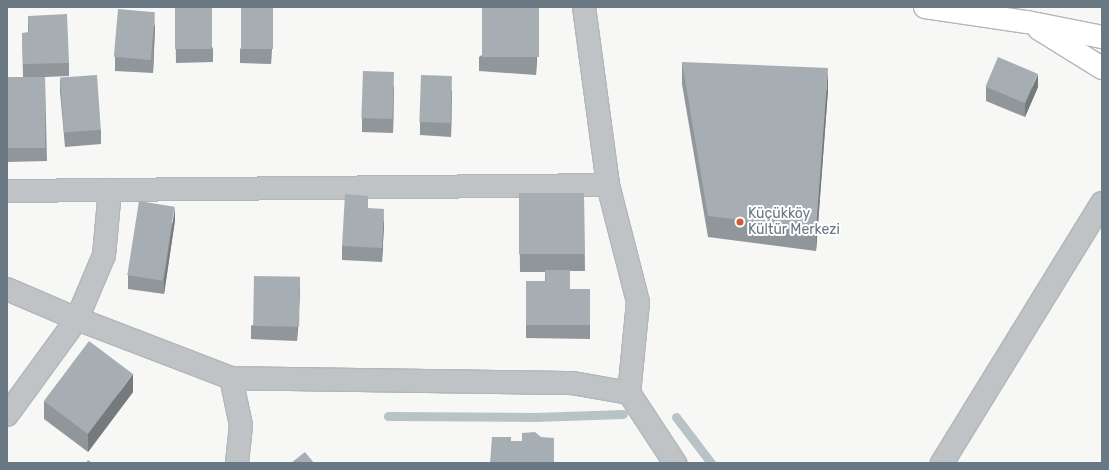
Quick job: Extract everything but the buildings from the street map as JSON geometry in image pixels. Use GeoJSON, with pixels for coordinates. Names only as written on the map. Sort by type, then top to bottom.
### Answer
{"type":"FeatureCollection","features":[{"type":"Feature","properties":{"kind":"main road"},"geometry":{"type":"LineString","coordinates":[[924,7],[1027,22],[1102,37]]}},
{"type":"Feature","properties":{"kind":"main road"},"geometry":{"type":"LineString","coordinates":[[1027,22],[1102,68]]}},
{"type":"Feature","properties":{"kind":"street"},"geometry":{"type":"LineString","coordinates":[[584,7],[608,185],[638,302],[629,393],[675,463]]}},
{"type":"Feature","properties":{"kind":"street"},"geometry":{"type":"LineString","coordinates":[[7,192],[608,185]]}},
{"type":"Feature","properties":{"kind":"street"},"geometry":{"type":"LineString","coordinates":[[7,415],[77,319],[104,255],[110,190]]}},
{"type":"Feature","properties":{"kind":"street"},"geometry":{"type":"LineString","coordinates":[[942,463],[1102,203]]}},
{"type":"Feature","properties":{"kind":"street"},"geometry":{"type":"LineString","coordinates":[[7,289],[77,319],[231,378],[572,383],[629,393]]}},
{"type":"Feature","properties":{"kind":"street"},"geometry":{"type":"LineString","coordinates":[[231,378],[241,425],[236,463]]}},
{"type":"Feature","properties":{"kind":"waterway"},"geometry":{"type":"LineString","coordinates":[[388,416],[535,417],[623,414]]}},
{"type":"Feature","properties":{"kind":"waterway"},"geometry":{"type":"LineString","coordinates":[[676,417],[711,463]]}},
{"type":"Feature","properties":{"kind":"place","name":"Küçükköy Kültür Merkezi"},"geometry":{"type":"Point","coordinates":[740,222]}}]}
